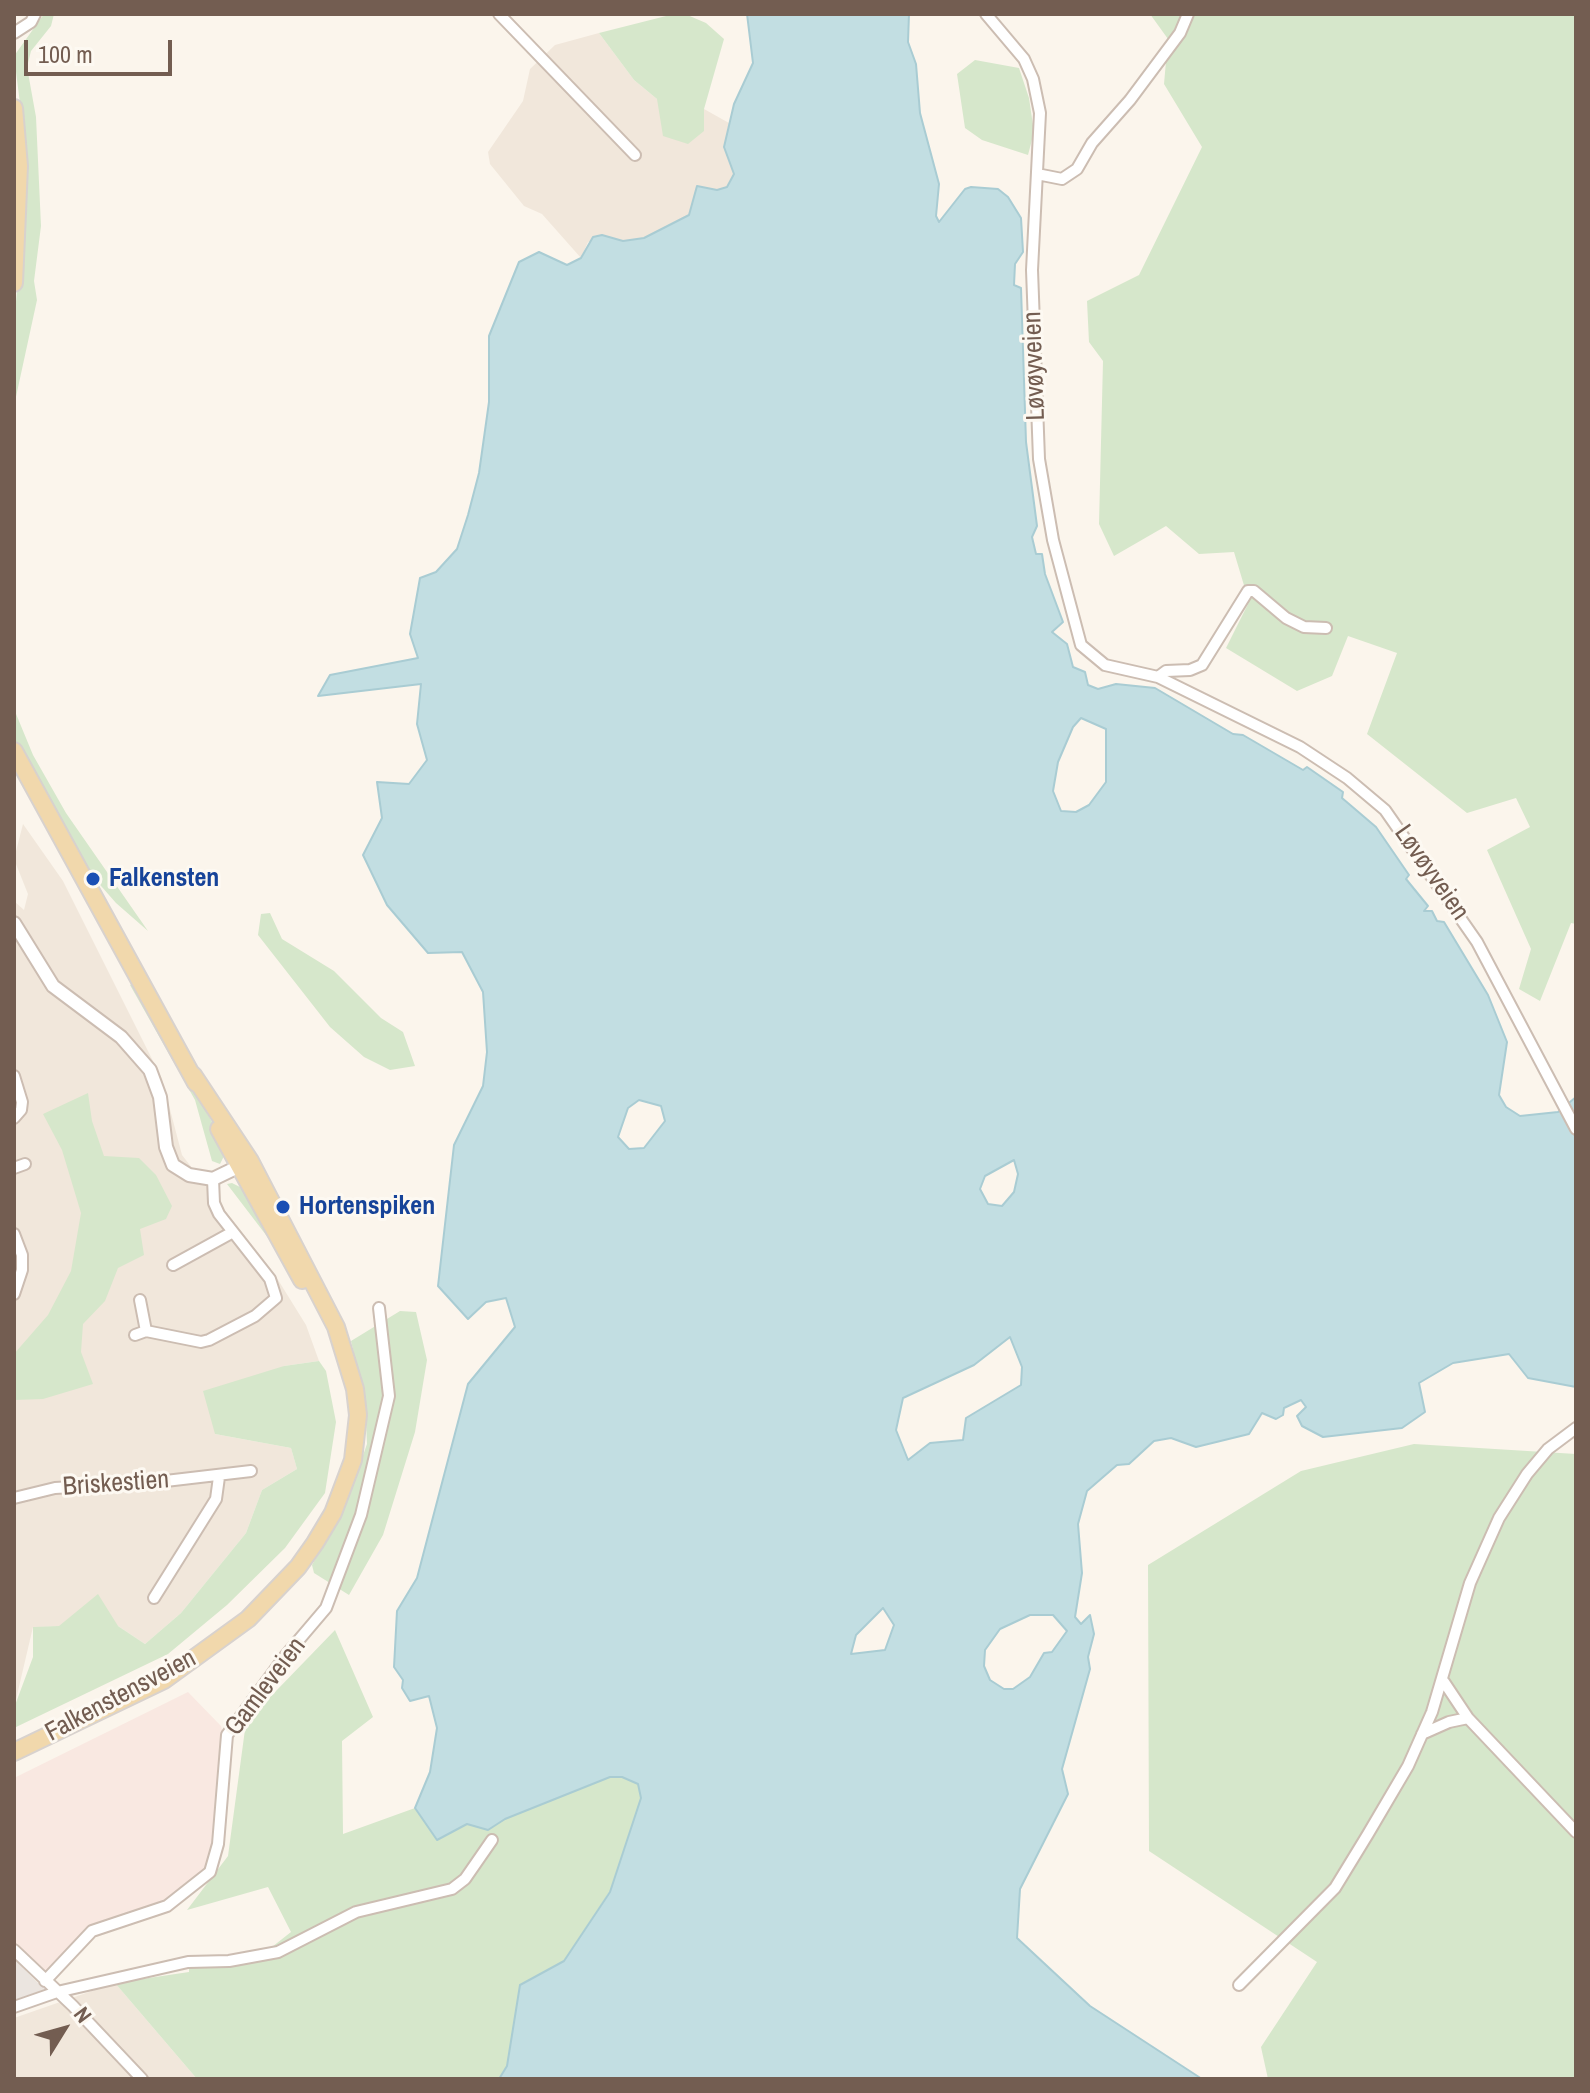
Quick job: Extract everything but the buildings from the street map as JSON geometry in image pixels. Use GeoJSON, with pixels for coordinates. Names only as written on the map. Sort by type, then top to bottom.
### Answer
{"type":"FeatureCollection","features":[{"type":"Feature","properties":{"kind":"main road"},"geometry":{"type":"LineString","coordinates":[[14,108],[19,166],[14,283]]}},
{"type":"Feature","properties":{"kind":"main road","name":"Falkenstensveien"},"geometry":{"type":"LineString","coordinates":[[14,751],[193,1075],[319,1289],[355,1389],[358,1415],[353,1460],[333,1513],[298,1567],[248,1619],[164,1680],[14,1752]]}},
{"type":"Feature","properties":{"kind":"street"},"geometry":{"type":"LineString","coordinates":[[14,33],[31,22],[35,14]]}},
{"type":"Feature","properties":{"kind":"street"},"geometry":{"type":"LineString","coordinates":[[499,14],[635,155]]}},
{"type":"Feature","properties":{"kind":"street","name":"Løvøyveien"},"geometry":{"type":"LineString","coordinates":[[986,14],[1024,59],[1033,79],[1040,113],[1032,270],[1039,459],[1073,623],[1081,645],[1105,665],[1158,677],[1300,747],[1347,778],[1385,810],[1477,942],[1576,1129]]}},
{"type":"Feature","properties":{"kind":"street"},"geometry":{"type":"LineString","coordinates":[[1037,174],[1062,179],[1077,169],[1092,143],[1180,33],[1188,14]]}},
{"type":"Feature","properties":{"kind":"street","name":"Løvøyveien"},"geometry":{"type":"LineString","coordinates":[[1158,677],[1166,671],[1190,670],[1202,665],[1248,591],[1254,591],[1286,618],[1304,627],[1326,628]]}},
{"type":"Feature","properties":{"kind":"street"},"geometry":{"type":"LineString","coordinates":[[14,923],[53,986],[121,1037],[150,1070],[160,1097],[166,1147],[173,1165],[189,1175],[213,1179],[245,1164]]}},
{"type":"Feature","properties":{"kind":"street"},"geometry":{"type":"LineString","coordinates":[[14,1076],[22,1102],[21,1110],[14,1118]]}},
{"type":"Feature","properties":{"kind":"street"},"geometry":{"type":"LineString","coordinates":[[140,1300],[141,1333],[209,1340],[272,1303],[275,1290],[270,1279],[214,1203],[213,1179]]}},
{"type":"Feature","properties":{"kind":"street"},"geometry":{"type":"LineString","coordinates":[[173,1265],[233,1232]]}},
{"type":"Feature","properties":{"kind":"street"},"geometry":{"type":"LineString","coordinates":[[14,1234],[22,1255],[22,1270],[14,1294]]}},
{"type":"Feature","properties":{"kind":"street","name":"Gamleveien"},"geometry":{"type":"LineString","coordinates":[[45,1981],[92,1931],[167,1906],[210,1872],[218,1844],[225,1741],[286,1655],[326,1608],[361,1515],[389,1396],[379,1308]]}},
{"type":"Feature","properties":{"kind":"street"},"geometry":{"type":"LineString","coordinates":[[1239,1985],[1335,1888],[1408,1766],[1444,1682],[1470,1583],[1499,1518],[1527,1474],[1548,1449],[1576,1428]]}},
{"type":"Feature","properties":{"kind":"street","name":"Briskestien"},"geometry":{"type":"LineString","coordinates":[[14,1498],[68,1486],[219,1477],[251,1471]]}},
{"type":"Feature","properties":{"kind":"street"},"geometry":{"type":"LineString","coordinates":[[154,1598],[216,1499],[219,1477]]}},
{"type":"Feature","properties":{"kind":"street"},"geometry":{"type":"LineString","coordinates":[[1444,1682],[1468,1718],[1576,1832]]}},
{"type":"Feature","properties":{"kind":"street"},"geometry":{"type":"LineString","coordinates":[[1422,1734],[1449,1722],[1468,1718]]}},
{"type":"Feature","properties":{"kind":"street"},"geometry":{"type":"LineString","coordinates":[[14,2007],[57,1992],[188,1962],[229,1961],[278,1952],[356,1912],[452,1889],[465,1879],[492,1840]]}},
{"type":"Feature","properties":{"kind":"street"},"geometry":{"type":"LineString","coordinates":[[14,1950],[142,2079]]}},
{"type":"Feature","properties":{"kind":"shaded area"},"geometry":{"type":"Polygon","coordinates":[[[599,33],[634,80],[657,99],[704,131],[704,109],[729,123],[724,147],[734,174],[727,187],[717,190],[697,186],[689,215],[644,238],[623,241],[607,237],[588,242],[581,258],[542,214],[524,206],[490,164],[488,152],[523,101],[530,69],[555,45],[599,33]]]}},
{"type":"Feature","properties":{"kind":"shaded area"},"geometry":{"type":"Polygon","coordinates":[[[23,824],[63,881],[162,1079],[182,1155],[275,1275],[306,1325],[319,1361],[284,1366],[215,1434],[291,1448],[297,1469],[262,1490],[246,1533],[181,1613],[145,1644],[118,1626],[33,1627],[14,1708],[14,901],[24,910],[28,894],[14,859],[23,824]]]}},
{"type":"Feature","properties":{"kind":"shaded area"},"geometry":{"type":"Polygon","coordinates":[[[188,1692],[221,1726],[225,1741],[215,1861],[179,1900],[92,1931],[45,1981],[46,1989],[14,1959],[14,1778],[188,1692]]]}},
{"type":"Feature","properties":{"kind":"shaded area"},"geometry":{"type":"Polygon","coordinates":[[[14,1959],[37,1982],[46,1989],[14,2000],[14,1959]]]}},
{"type":"Feature","properties":{"kind":"shaded area"},"geometry":{"type":"Polygon","coordinates":[[[115,1983],[197,2079],[14,2079],[14,2018],[115,1983]]]}},
{"type":"Feature","properties":{"kind":"green space"},"geometry":{"type":"Polygon","coordinates":[[[44,14],[54,14],[51,26],[31,51],[27,67],[36,117],[41,226],[34,281],[37,300],[14,406],[14,322],[26,198],[25,143],[14,56],[44,14]]]}},
{"type":"Feature","properties":{"kind":"green space"},"geometry":{"type":"Polygon","coordinates":[[[685,14],[706,23],[724,39],[704,109],[704,131],[688,144],[663,136],[657,99],[634,80],[599,33],[685,14]]]}},
{"type":"Feature","properties":{"kind":"green space"},"geometry":{"type":"Polygon","coordinates":[[[1150,14],[1576,14],[1576,924],[1571,923],[1540,1001],[1519,989],[1531,949],[1487,850],[1530,827],[1516,798],[1467,813],[1367,734],[1397,653],[1348,636],[1332,676],[1297,691],[1226,648],[1249,602],[1234,552],[1199,554],[1166,526],[1114,556],[1099,524],[1103,361],[1089,342],[1087,301],[1139,275],[1202,147],[1164,84],[1168,39],[1150,14]]]}},
{"type":"Feature","properties":{"kind":"green space"},"geometry":{"type":"Polygon","coordinates":[[[975,60],[1019,68],[1029,98],[1034,132],[1028,155],[982,140],[965,128],[957,74],[975,60]]]}},
{"type":"Feature","properties":{"kind":"green space"},"geometry":{"type":"Polygon","coordinates":[[[14,709],[33,755],[66,813],[148,931],[116,903],[87,870],[14,742],[14,709]]]}},
{"type":"Feature","properties":{"kind":"green space"},"geometry":{"type":"Polygon","coordinates":[[[270,913],[282,939],[334,971],[381,1018],[403,1032],[415,1066],[390,1070],[364,1057],[330,1027],[258,935],[261,914],[270,913]]]}},
{"type":"Feature","properties":{"kind":"green space"},"geometry":{"type":"Polygon","coordinates":[[[135,983],[221,1138],[225,1154],[220,1164],[212,1161],[195,1100],[130,985],[135,983]]]}},
{"type":"Feature","properties":{"kind":"green space"},"geometry":{"type":"Polygon","coordinates":[[[88,1093],[92,1121],[104,1156],[139,1158],[156,1175],[172,1206],[166,1219],[140,1229],[144,1255],[118,1268],[105,1301],[83,1324],[81,1352],[93,1384],[43,1399],[14,1400],[14,1354],[48,1315],[71,1271],[81,1213],[62,1150],[43,1114],[88,1093]]]}},
{"type":"Feature","properties":{"kind":"green space"},"geometry":{"type":"Polygon","coordinates":[[[232,1183],[246,1190],[282,1256],[227,1184],[232,1183]]]}},
{"type":"Feature","properties":{"kind":"green space"},"geometry":{"type":"Polygon","coordinates":[[[400,1311],[416,1312],[427,1360],[415,1432],[383,1535],[349,1595],[314,1573],[312,1565],[345,1507],[367,1444],[365,1399],[351,1341],[400,1311]]]}},
{"type":"Feature","properties":{"kind":"green space"},"geometry":{"type":"Polygon","coordinates":[[[319,1361],[326,1371],[336,1422],[325,1493],[285,1548],[227,1605],[168,1654],[14,1728],[14,1708],[33,1657],[33,1627],[59,1626],[98,1594],[118,1626],[145,1644],[181,1613],[246,1533],[262,1490],[297,1469],[291,1448],[215,1434],[203,1391],[284,1366],[319,1361]]]}},
{"type":"Feature","properties":{"kind":"green space"},"geometry":{"type":"Polygon","coordinates":[[[1414,1444],[1576,1454],[1576,2079],[1268,2079],[1261,2047],[1317,1962],[1149,1851],[1148,1565],[1301,1471],[1414,1444]]]}},
{"type":"Feature","properties":{"kind":"green space"},"geometry":{"type":"Polygon","coordinates":[[[335,1630],[373,1717],[342,1741],[343,1834],[415,1808],[437,1840],[467,1824],[488,1830],[505,1819],[610,1777],[622,1777],[638,1784],[641,1798],[610,1891],[564,1961],[520,1985],[507,2066],[499,2079],[197,2079],[115,1983],[189,1972],[189,1966],[213,1967],[258,1958],[291,1932],[268,1887],[187,1910],[228,1856],[246,1722],[335,1630]]]}},
{"type":"Feature","properties":{"kind":"water"},"geometry":{"type":"Polygon","coordinates":[[[747,14],[909,14],[908,42],[916,64],[920,113],[939,184],[936,216],[939,222],[965,189],[971,187],[998,189],[1008,197],[1021,218],[1023,252],[1015,264],[1014,285],[1021,288],[1026,442],[1037,526],[1032,537],[1036,554],[1042,554],[1045,574],[1063,622],[1052,632],[1067,644],[1073,667],[1085,672],[1088,685],[1098,689],[1116,684],[1155,688],[1233,734],[1243,735],[1303,770],[1307,767],[1343,792],[1342,798],[1376,827],[1409,875],[1406,879],[1428,906],[1424,911],[1432,911],[1437,921],[1444,922],[1488,995],[1507,1042],[1499,1095],[1506,1107],[1520,1116],[1558,1112],[1576,1097],[1576,1387],[1528,1378],[1509,1354],[1453,1363],[1419,1383],[1425,1412],[1402,1428],[1323,1437],[1302,1426],[1297,1416],[1306,1407],[1301,1400],[1284,1408],[1283,1415],[1276,1419],[1262,1413],[1249,1434],[1196,1447],[1171,1438],[1154,1441],[1129,1464],[1117,1465],[1087,1491],[1078,1524],[1082,1573],[1075,1617],[1081,1624],[1090,1615],[1094,1634],[1088,1657],[1090,1669],[1062,1769],[1068,1794],[1020,1889],[1017,1938],[1090,2006],[1202,2079],[499,2079],[507,2066],[520,1985],[564,1961],[610,1892],[641,1798],[638,1784],[622,1777],[610,1777],[505,1819],[488,1830],[467,1824],[437,1840],[415,1808],[430,1772],[437,1728],[429,1696],[410,1701],[402,1688],[403,1680],[394,1667],[397,1611],[417,1578],[468,1384],[515,1327],[506,1298],[486,1302],[468,1319],[438,1286],[454,1145],[483,1086],[487,1052],[483,992],[462,952],[428,953],[387,905],[363,855],[382,818],[377,782],[409,784],[427,760],[417,724],[421,684],[318,696],[330,675],[418,658],[410,634],[420,578],[436,572],[457,549],[468,515],[479,473],[489,402],[489,336],[519,262],[539,252],[567,265],[581,258],[593,237],[602,235],[623,241],[644,238],[689,215],[697,186],[717,190],[727,187],[734,174],[724,147],[734,104],[753,63],[747,14]],[[1081,718],[1073,727],[1058,762],[1053,791],[1061,811],[1076,812],[1089,805],[1106,782],[1106,729],[1081,718]],[[639,1100],[628,1108],[618,1137],[629,1149],[644,1148],[665,1121],[661,1106],[639,1100]],[[1014,1160],[985,1176],[980,1189],[988,1204],[1002,1206],[1014,1192],[1018,1174],[1014,1160]],[[1010,1337],[974,1365],[903,1398],[896,1430],[908,1460],[930,1443],[963,1440],[966,1418],[1021,1385],[1022,1367],[1010,1337]],[[883,1608],[856,1635],[851,1654],[885,1650],[894,1625],[883,1608]],[[1030,1615],[1000,1629],[985,1650],[984,1666],[990,1680],[1004,1689],[1013,1689],[1030,1677],[1044,1653],[1052,1652],[1067,1631],[1053,1615],[1030,1615]]]}},
{"type":"Feature","properties":{"kind":"place","name":"Falkensten"},"geometry":{"type":"Point","coordinates":[93,879]}},
{"type":"Feature","properties":{"kind":"place","name":"Hortenspiken"},"geometry":{"type":"Point","coordinates":[283,1207]}}]}
